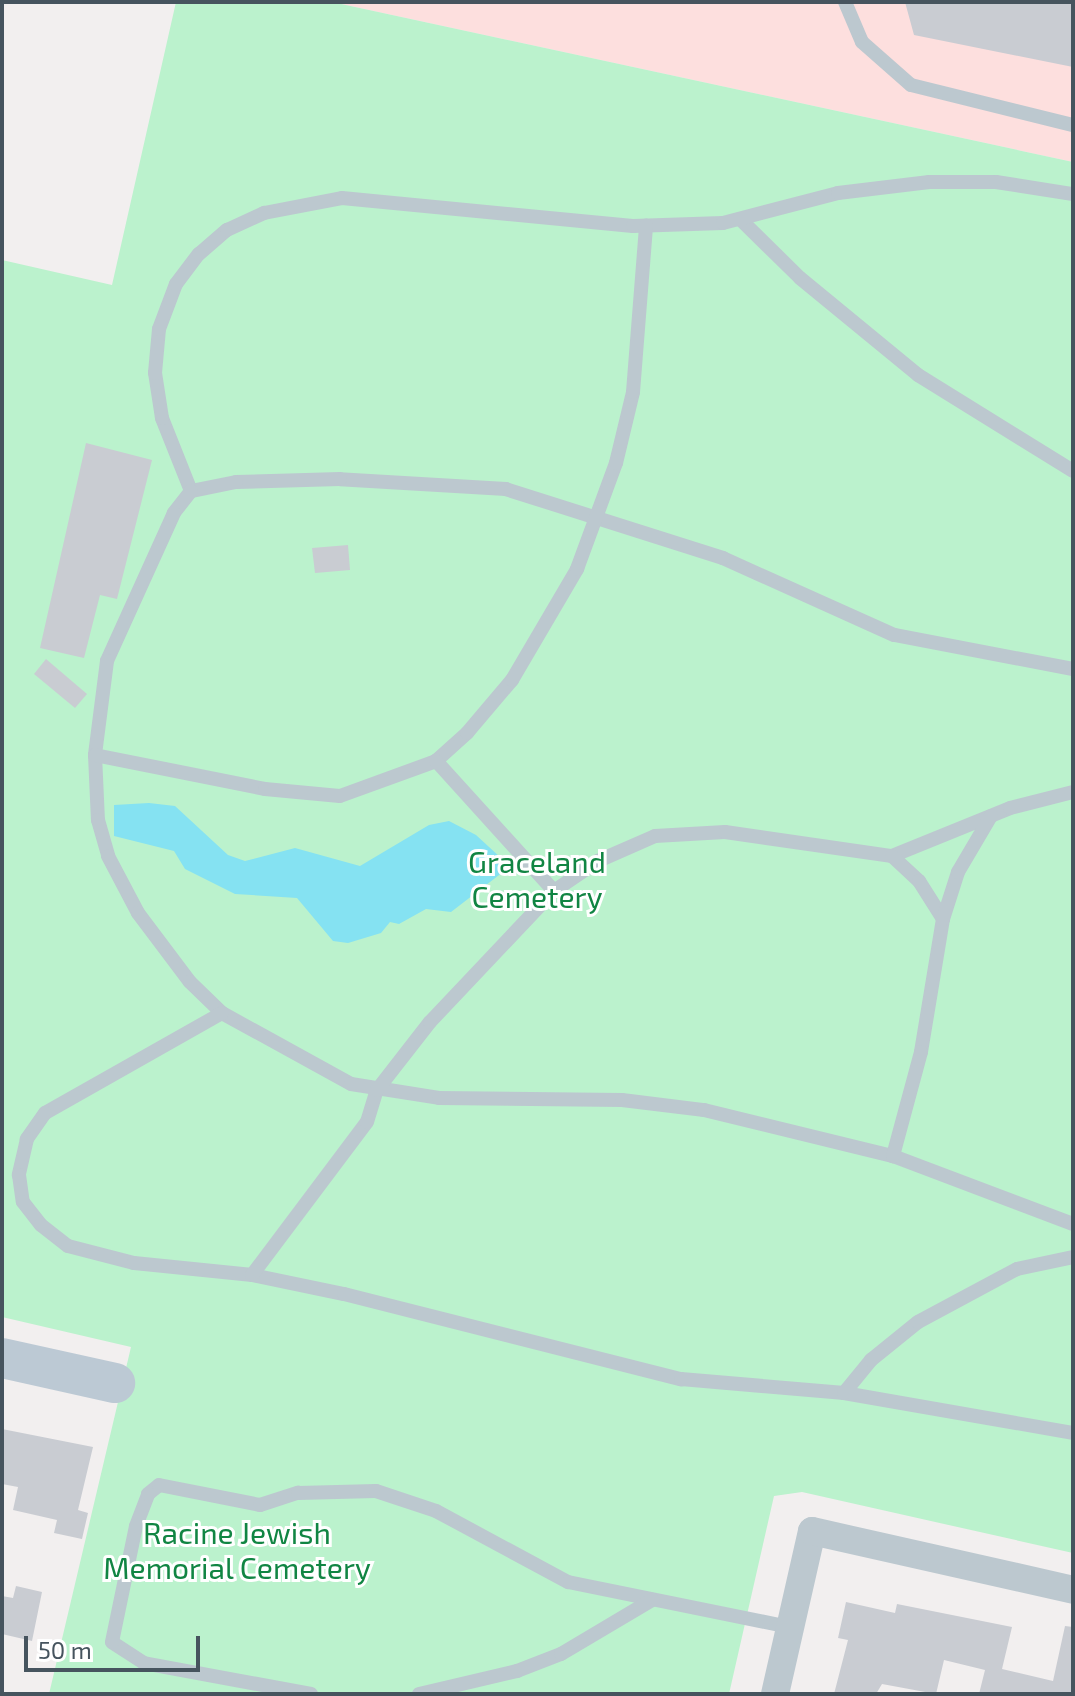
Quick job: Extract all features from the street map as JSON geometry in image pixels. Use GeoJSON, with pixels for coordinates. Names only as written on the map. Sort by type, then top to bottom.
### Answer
{"type":"FeatureCollection","features":[{"type":"Feature","properties":{"kind":"street"},"geometry":{"type":"LineString","coordinates":[[2,1358],[115,1383]]}},
{"type":"Feature","properties":{"kind":"street"},"geometry":{"type":"LineString","coordinates":[[775,1694],[812,1531],[1073,1590]]}},
{"type":"Feature","properties":{"kind":"lane"},"geometry":{"type":"LineString","coordinates":[[845,2],[862,42],[911,85],[1073,125]]}},
{"type":"Feature","properties":{"kind":"lane"},"geometry":{"type":"LineString","coordinates":[[191,491],[162,418],[155,373],[159,329],[176,284],[227,230],[302,203],[342,198],[646,226],[740,219],[838,193],[929,182],[996,182],[1073,194]]}},
{"type":"Feature","properties":{"kind":"lane"},"geometry":{"type":"LineString","coordinates":[[740,219],[789,268],[918,375],[1073,471]]}},
{"type":"Feature","properties":{"kind":"lane"},"geometry":{"type":"LineString","coordinates":[[95,755],[265,789],[340,796],[436,761],[512,680],[577,569],[597,514],[633,392],[646,226]]}},
{"type":"Feature","properties":{"kind":"lane"},"geometry":{"type":"LineString","coordinates":[[1073,669],[894,635],[723,558],[597,514],[506,489],[403,481],[236,482],[191,491],[138,585],[107,661],[95,755],[98,820],[108,856],[138,913],[222,1013],[351,1084],[439,1098],[622,1100],[704,1110],[893,1156],[1073,1224]]}},
{"type":"Feature","properties":{"kind":"lane"},"geometry":{"type":"LineString","coordinates":[[436,761],[554,891]]}},
{"type":"Feature","properties":{"kind":"lane"},"geometry":{"type":"LineString","coordinates":[[252,1275],[367,1122],[377,1090],[483,962],[554,891],[598,861],[655,836],[770,836],[892,856],[991,816],[1073,792]]}},
{"type":"Feature","properties":{"kind":"lane"},"geometry":{"type":"LineString","coordinates":[[893,1156],[921,1052],[943,919],[958,872],[991,816]]}},
{"type":"Feature","properties":{"kind":"lane"},"geometry":{"type":"LineString","coordinates":[[892,856],[919,881],[943,919]]}},
{"type":"Feature","properties":{"kind":"lane"},"geometry":{"type":"LineString","coordinates":[[222,1013],[45,1113],[27,1139],[19,1175],[23,1202],[68,1246],[134,1263],[252,1275],[681,1379],[844,1393],[1073,1433]]}},
{"type":"Feature","properties":{"kind":"lane"},"geometry":{"type":"LineString","coordinates":[[844,1393],[871,1360],[918,1322],[1017,1269],[1073,1257]]}},
{"type":"Feature","properties":{"kind":"lane"},"geometry":{"type":"LineString","coordinates":[[311,1694],[144,1663],[112,1642],[136,1526],[148,1494],[159,1485],[260,1505],[298,1493],[376,1491],[436,1511],[539,1571],[652,1600],[790,1627]]}},
{"type":"Feature","properties":{"kind":"lane"},"geometry":{"type":"LineString","coordinates":[[419,1694],[531,1666],[652,1600]]}},
{"type":"Feature","properties":{"kind":"shaded area"},"geometry":{"type":"Polygon","coordinates":[[[332,2],[1073,2],[1073,162],[332,2]]]}},
{"type":"Feature","properties":{"kind":"green space","name":"Graceland Cemetery"},"geometry":{"type":"Polygon","coordinates":[[[176,2],[332,2],[1073,162],[1073,1553],[802,1492],[774,1496],[729,1694],[49,1694],[131,1347],[2,1317],[2,260],[112,285],[176,2]]]}},
{"type":"Feature","properties":{"kind":"water"},"geometry":{"type":"Polygon","coordinates":[[[149,803],[175,806],[228,855],[245,861],[295,848],[360,866],[429,825],[449,821],[476,835],[501,858],[503,872],[451,912],[426,909],[399,924],[390,922],[381,933],[348,943],[333,941],[297,898],[235,894],[185,869],[174,851],[114,836],[114,805],[149,803]]]}},
{"type":"Feature","properties":{"kind":"building"},"geometry":{"type":"Polygon","coordinates":[[[905,2],[1073,2],[1073,67],[914,35],[905,2]]]}},
{"type":"Feature","properties":{"kind":"building"},"geometry":{"type":"Polygon","coordinates":[[[86,443],[152,460],[117,599],[100,595],[84,658],[40,648],[86,443]]]}},
{"type":"Feature","properties":{"kind":"building"},"geometry":{"type":"Polygon","coordinates":[[[348,545],[350,570],[315,573],[312,548],[348,545]]]}},
{"type":"Feature","properties":{"kind":"building"},"geometry":{"type":"Polygon","coordinates":[[[46,659],[87,694],[75,708],[34,674],[46,659]]]}},
{"type":"Feature","properties":{"kind":"building"},"geometry":{"type":"Polygon","coordinates":[[[2,1429],[93,1447],[78,1510],[88,1513],[82,1539],[54,1533],[57,1520],[13,1510],[18,1487],[2,1484],[2,1429]]]}},
{"type":"Feature","properties":{"kind":"building"},"geometry":{"type":"Polygon","coordinates":[[[16,1586],[42,1592],[32,1641],[2,1634],[2,1596],[13,1598],[16,1586]]]}},
{"type":"Feature","properties":{"kind":"building"},"geometry":{"type":"Polygon","coordinates":[[[846,1602],[895,1613],[897,1604],[1012,1627],[1002,1669],[1053,1681],[1065,1626],[1073,1627],[1073,1694],[979,1694],[985,1670],[944,1660],[936,1694],[882,1684],[876,1694],[834,1694],[848,1640],[838,1638],[846,1602]]]}},
{"type":"Feature","properties":{"kind":"park label","name":"Racine Jewish Memorial Cemetery"},"geometry":{"type":"Point","coordinates":[237,1549]}}]}
